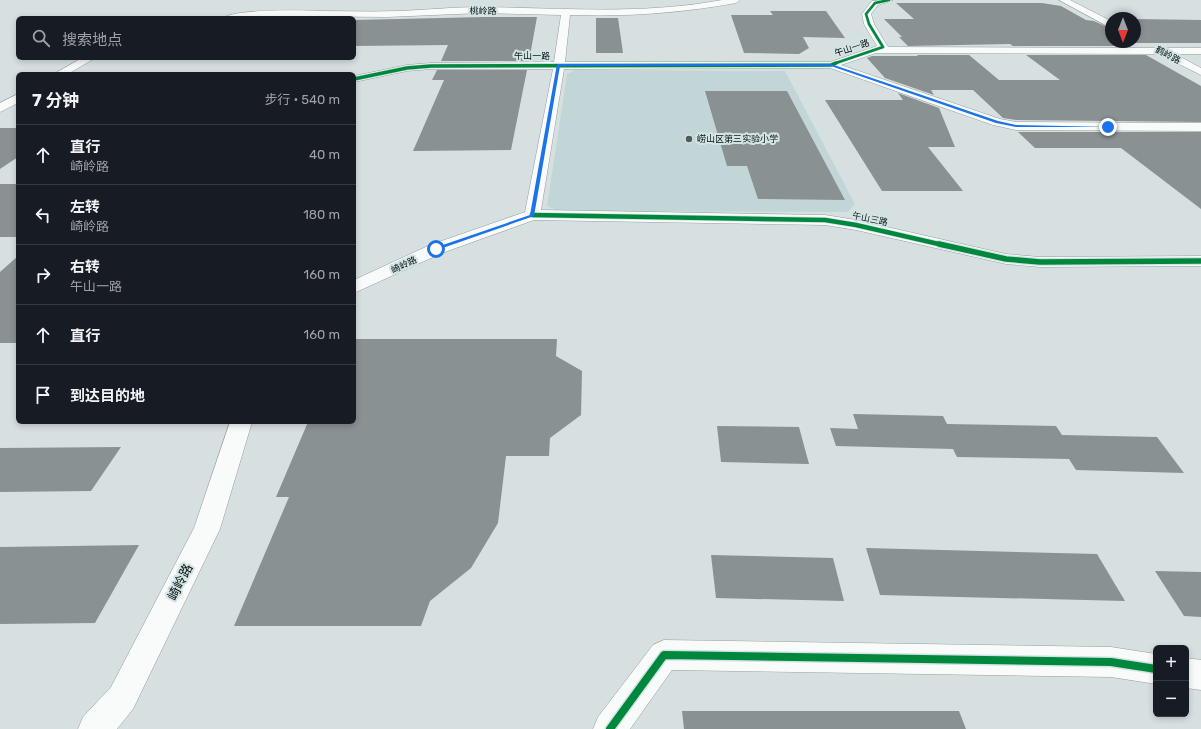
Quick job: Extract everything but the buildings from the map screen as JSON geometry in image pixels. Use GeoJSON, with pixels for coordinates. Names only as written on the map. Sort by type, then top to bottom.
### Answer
{"type":"FeatureCollection","features":[{"type":"Feature","properties":{"kind":"street","name":"桃岭路"},"geometry":{"type":"LineString","coordinates":[[246,16],[279,12],[373,14],[480,10],[566,13],[677,9],[736,0]]}},
{"type":"Feature","properties":{"kind":"street","name":"午山一路"},"geometry":{"type":"LineString","coordinates":[[356,79],[407,68],[431,66],[831,65],[883,48],[869,24],[866,14],[875,4],[889,0]]}},
{"type":"Feature","properties":{"kind":"street"},"geometry":{"type":"LineString","coordinates":[[1063,0],[1105,22]]}},
{"type":"Feature","properties":{"kind":"street"},"geometry":{"type":"LineString","coordinates":[[532,216],[566,13]]}},
{"type":"Feature","properties":{"kind":"street","name":"鹤岭路"},"geometry":{"type":"LineString","coordinates":[[1141,41],[1201,72]]}},
{"type":"Feature","properties":{"kind":"street"},"geometry":{"type":"LineString","coordinates":[[876,50],[1201,51]]}},
{"type":"Feature","properties":{"kind":"street"},"geometry":{"type":"LineString","coordinates":[[64,72],[86,60]]}},
{"type":"Feature","properties":{"kind":"street"},"geometry":{"type":"LineString","coordinates":[[831,65],[997,122],[1016,126],[1201,127]]}},
{"type":"Feature","properties":{"kind":"street"},"geometry":{"type":"LineString","coordinates":[[0,108],[16,99]]}},
{"type":"Feature","properties":{"kind":"street","name":"午山三路"},"geometry":{"type":"LineString","coordinates":[[532,216],[825,220],[856,225],[1006,259],[1040,262],[1201,262]]}},
{"type":"Feature","properties":{"kind":"street","name":"崎岭路"},"geometry":{"type":"LineString","coordinates":[[356,286],[436,249],[532,216]]}},
{"type":"Feature","properties":{"kind":"street","name":"崎岭路"},"geometry":{"type":"LineString","coordinates":[[95,729],[122,698],[207,529],[240,424]]}},
{"type":"Feature","properties":{"kind":"street"},"geometry":{"type":"LineString","coordinates":[[610,729],[664,655],[1112,662],[1153,669]]}},
{"type":"Feature","properties":{"kind":"street"},"geometry":{"type":"LineString","coordinates":[[1189,673],[1201,675]]}},
{"type":"Feature","properties":{"kind":"shaded area","name":"崂山区第三实验小学"},"geometry":{"type":"Polygon","coordinates":[[[575,70],[785,71],[855,204],[848,212],[558,211],[547,206],[567,74],[575,70]]]}},
{"type":"Feature","properties":{"kind":"cycle path"},"geometry":{"type":"LineString","coordinates":[[356,79],[407,68],[431,66],[831,65],[883,47],[869,24],[866,14],[875,3],[889,0]]}},
{"type":"Feature","properties":{"kind":"cycle path"},"geometry":{"type":"LineString","coordinates":[[532,215],[825,220],[856,225],[1006,259],[1040,262],[1201,261]]}},
{"type":"Feature","properties":{"kind":"cycle path"},"geometry":{"type":"LineString","coordinates":[[610,729],[664,655],[1111,662],[1153,669]]}},
{"type":"Feature","properties":{"kind":"place","name":"崂山区第三实验小学"},"geometry":{"type":"Point","coordinates":[689,139]}},
{"type":"Feature","properties":{"kind":"route"},"geometry":{"type":"LineString","coordinates":[[436,249],[532,216],[558,65],[831,65],[997,122],[1016,126],[1035,127],[1108,127]]}}]}
